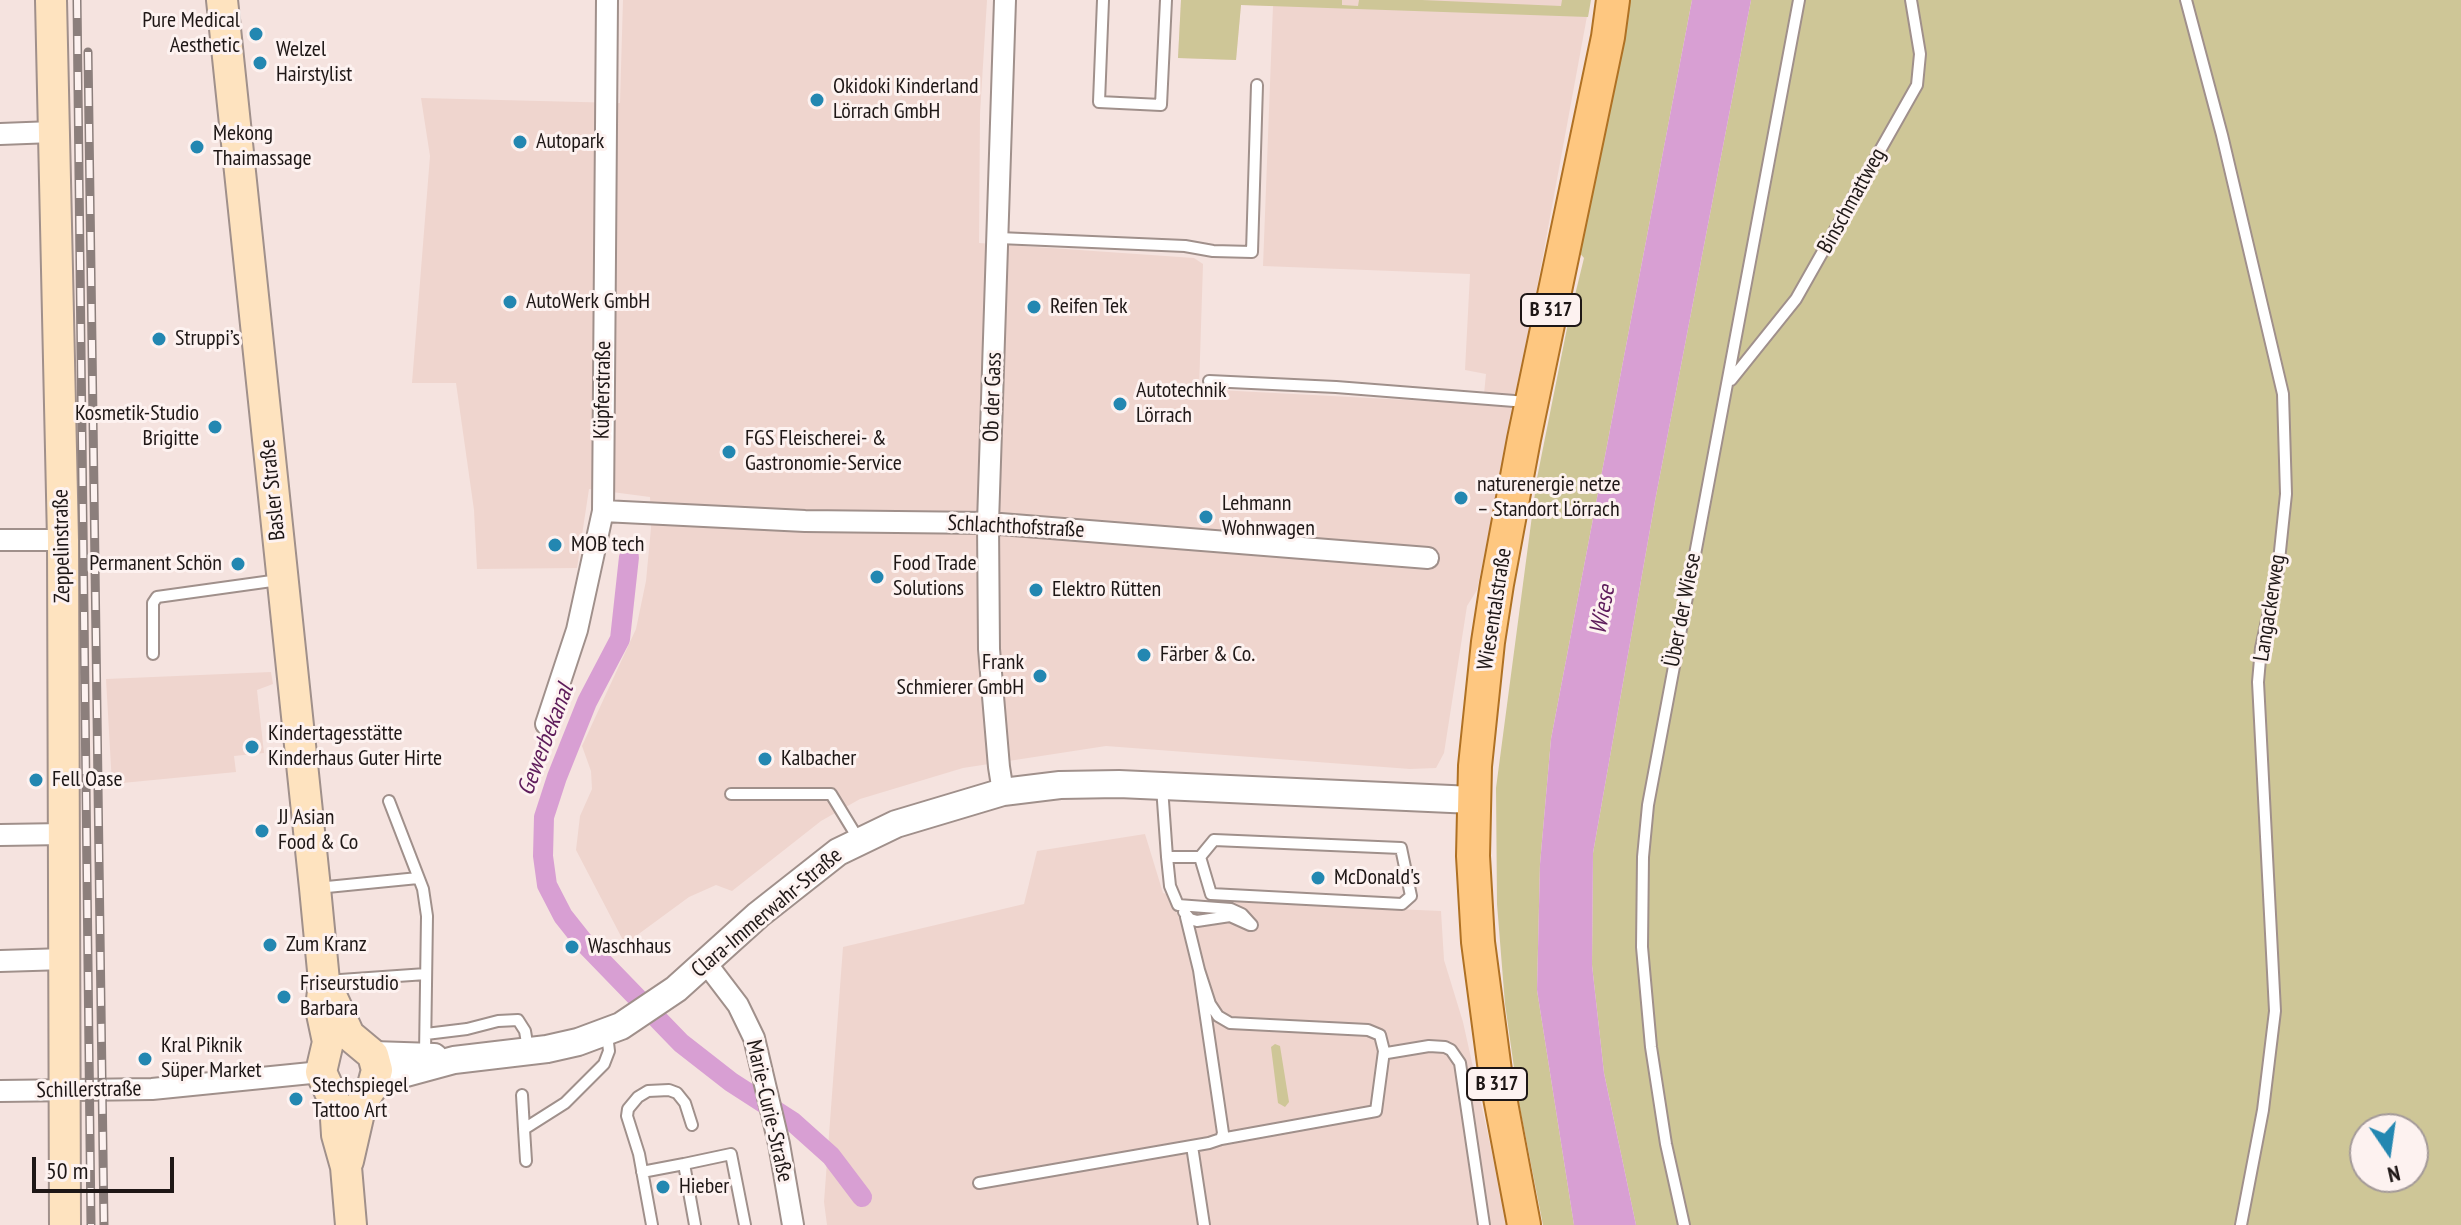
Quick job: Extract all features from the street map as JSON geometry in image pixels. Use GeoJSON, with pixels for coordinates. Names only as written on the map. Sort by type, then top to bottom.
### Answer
{"type":"FeatureCollection","features":[{"type":"Feature","properties":{"kind":"main road","name":"Zeppelinstraße"},"geometry":{"type":"LineString","coordinates":[[51,0],[63,540],[65,1225]]}},
{"type":"Feature","properties":{"kind":"main road","name":"Basler Straße"},"geometry":{"type":"LineString","coordinates":[[222,0],[324,981],[321,1009],[328,1042],[325,1073],[335,1103],[337,1135],[346,1167],[351,1225]]}},
{"type":"Feature","properties":{"kind":"main road","name":"Wiesentalstraße"},"geometry":{"type":"LineString","coordinates":[[1524,1225],[1495,1071],[1478,942],[1473,800],[1488,642],[1531,402],[1608,37],[1613,0]]}},
{"type":"Feature","properties":{"kind":"main road","name":"Basler Straße"},"geometry":{"type":"LineString","coordinates":[[324,981],[369,1069],[346,1167]]}},
{"type":"Feature","properties":{"kind":"main road"},"geometry":{"type":"LineString","coordinates":[[340,1044],[369,1069],[356,1098],[348,1098],[325,1073],[340,1044]]}},
{"type":"Feature","properties":{"kind":"street","name":"Küpferstraße"},"geometry":{"type":"LineString","coordinates":[[546,724],[577,630],[603,511],[607,0]]}},
{"type":"Feature","properties":{"kind":"street","name":"Ob der Gass"},"geometry":{"type":"LineString","coordinates":[[1003,792],[989,649],[988,523],[1005,0]]}},
{"type":"Feature","properties":{"kind":"street"},"geometry":{"type":"LineString","coordinates":[[0,134],[53,132]]}},
{"type":"Feature","properties":{"kind":"street","name":"Schlachthofstraße"},"geometry":{"type":"LineString","coordinates":[[603,511],[805,521],[988,523],[1428,558]]}},
{"type":"Feature","properties":{"kind":"street"},"geometry":{"type":"LineString","coordinates":[[0,540],[63,540]]}},
{"type":"Feature","properties":{"kind":"street","name":"Clara-Immerwahr-Straße"},"geometry":{"type":"LineString","coordinates":[[369,1069],[384,1079],[454,1060],[578,1042],[606,1032],[634,1018],[671,993],[811,871],[859,840],[896,824],[1003,792],[1060,785],[1162,785],[1473,800]]}},
{"type":"Feature","properties":{"kind":"street"},"geometry":{"type":"LineString","coordinates":[[0,835],[65,834]]}},
{"type":"Feature","properties":{"kind":"street"},"geometry":{"type":"LineString","coordinates":[[0,961],[65,959]]}},
{"type":"Feature","properties":{"kind":"street","name":"Marie-Curie-Straße"},"geometry":{"type":"LineString","coordinates":[[706,963],[749,1023],[779,1144],[793,1225]]}},
{"type":"Feature","properties":{"kind":"street","name":"Clara-Immerwahr-Straße"},"geometry":{"type":"LineString","coordinates":[[369,1069],[425,1045],[454,1060]]}},
{"type":"Feature","properties":{"kind":"street","name":"Schillerstraße"},"geometry":{"type":"LineString","coordinates":[[0,1091],[167,1088],[325,1073]]}},
{"type":"Feature","properties":{"kind":"lane"},"geometry":{"type":"LineString","coordinates":[[1103,0],[1099,102],[1161,105],[1166,0]]}},
{"type":"Feature","properties":{"kind":"lane","name":"Über der Wiese"},"geometry":{"type":"LineString","coordinates":[[1684,1225],[1666,1144],[1651,1047],[1642,947],[1643,857],[1648,805],[1677,640],[1762,209],[1799,0]]}},
{"type":"Feature","properties":{"kind":"lane","name":"Binschmattweg"},"geometry":{"type":"LineString","coordinates":[[1729,382],[1796,299],[1917,85],[1920,54],[1911,0]]}},
{"type":"Feature","properties":{"kind":"lane","name":"Langackerweg"},"geometry":{"type":"LineString","coordinates":[[2186,0],[2222,135],[2283,394],[2286,494],[2278,570],[2261,648],[2258,682],[2275,1011],[2263,1110],[2241,1225]]}},
{"type":"Feature","properties":{"kind":"lane"},"geometry":{"type":"LineString","coordinates":[[999,238],[1252,252],[1257,85]]}},
{"type":"Feature","properties":{"kind":"lane"},"geometry":{"type":"LineString","coordinates":[[1209,381],[1531,402]]}},
{"type":"Feature","properties":{"kind":"lane"},"geometry":{"type":"LineString","coordinates":[[153,654],[153,603],[157,597],[283,579]]}},
{"type":"Feature","properties":{"kind":"lane"},"geometry":{"type":"LineString","coordinates":[[1162,785],[1170,886],[1190,926],[1199,970],[1223,1133],[1221,1139]]}},
{"type":"Feature","properties":{"kind":"lane"},"geometry":{"type":"LineString","coordinates":[[731,794],[831,794],[859,840]]}},
{"type":"Feature","properties":{"kind":"lane"},"geometry":{"type":"LineString","coordinates":[[389,801],[423,889],[427,916],[425,1045],[518,1020],[525,1031],[528,1051]]}},
{"type":"Feature","properties":{"kind":"lane"},"geometry":{"type":"LineString","coordinates":[[1214,840],[1401,848],[1411,896],[1402,904],[1211,894],[1200,857],[1214,840]]}},
{"type":"Feature","properties":{"kind":"lane"},"geometry":{"type":"LineString","coordinates":[[1167,857],[1200,857]]}},
{"type":"Feature","properties":{"kind":"lane"},"geometry":{"type":"LineString","coordinates":[[315,888],[418,878]]}},
{"type":"Feature","properties":{"kind":"lane"},"geometry":{"type":"LineString","coordinates":[[1181,909],[1231,909],[1242,914],[1252,925],[1230,916],[1197,921],[1190,919],[1181,909]]}},
{"type":"Feature","properties":{"kind":"lane"},"geometry":{"type":"LineString","coordinates":[[979,1183],[1376,1111],[1384,1051],[1380,1035],[1368,1030],[1230,1023],[1218,1016],[1210,1004],[1199,970]]}},
{"type":"Feature","properties":{"kind":"lane"},"geometry":{"type":"LineString","coordinates":[[324,981],[426,974]]}},
{"type":"Feature","properties":{"kind":"lane"},"geometry":{"type":"LineString","coordinates":[[524,1129],[565,1103],[604,1064],[609,1051],[606,1032]]}},
{"type":"Feature","properties":{"kind":"lane"},"geometry":{"type":"LineString","coordinates":[[1384,1051],[1445,1047],[1460,1063],[1484,1225]]}},
{"type":"Feature","properties":{"kind":"lane"},"geometry":{"type":"LineString","coordinates":[[652,1225],[628,1109],[648,1091],[659,1089],[677,1093],[685,1103],[692,1125]]}},
{"type":"Feature","properties":{"kind":"lane"},"geometry":{"type":"LineString","coordinates":[[522,1095],[526,1161]]}},
{"type":"Feature","properties":{"kind":"lane"},"geometry":{"type":"LineString","coordinates":[[1192,1146],[1204,1225]]}},
{"type":"Feature","properties":{"kind":"lane"},"geometry":{"type":"LineString","coordinates":[[642,1172],[731,1154],[745,1225]]}},
{"type":"Feature","properties":{"kind":"lane"},"geometry":{"type":"LineString","coordinates":[[684,1164],[695,1225]]}},
{"type":"Feature","properties":{"kind":"shaded area"},"geometry":{"type":"Polygon","coordinates":[[[623,0],[987,0],[980,114],[979,243],[1194,258],[1203,264],[1199,389],[1483,404],[1486,374],[1465,370],[1470,274],[1263,266],[1273,6],[1241,5],[1236,60],[1178,58],[1181,0],[1590,0],[1518,391],[1477,590],[1467,606],[1444,753],[1436,768],[1410,769],[1106,746],[963,768],[860,799],[821,821],[732,891],[716,885],[689,897],[625,944],[576,850],[580,816],[592,789],[591,771],[582,746],[636,629],[646,581],[651,528],[650,497],[589,489],[577,568],[477,569],[474,510],[456,383],[412,383],[430,156],[421,98],[620,103],[623,0]]]}},
{"type":"Feature","properties":{"kind":"shaded area"},"geometry":{"type":"Polygon","coordinates":[[[1181,0],[1342,0],[1342,5],[1358,6],[1359,0],[1422,0],[1561,6],[1562,0],[1591,0],[1588,17],[1241,5],[1236,60],[1178,58],[1181,0]]]}},
{"type":"Feature","properties":{"kind":"shaded area"},"geometry":{"type":"Polygon","coordinates":[[[1629,0],[1692,0],[1551,739],[1540,864],[1537,990],[1574,1225],[1543,1225],[1519,1103],[1505,1004],[1497,904],[1496,788],[1537,478],[1584,258],[1576,249],[1599,159],[1629,0]]]}},
{"type":"Feature","properties":{"kind":"shaded area"},"geometry":{"type":"Polygon","coordinates":[[[1751,0],[2461,0],[2461,1225],[1636,1225],[1604,1073],[1592,965],[1593,853],[1655,501],[1751,0]]]}},
{"type":"Feature","properties":{"kind":"shaded area"},"geometry":{"type":"Polygon","coordinates":[[[271,672],[273,684],[257,690],[264,753],[234,756],[236,772],[112,784],[106,679],[271,672]]]}},
{"type":"Feature","properties":{"kind":"shaded area"},"geometry":{"type":"Polygon","coordinates":[[[1145,834],[1163,893],[1186,900],[1441,911],[1444,960],[1463,1022],[1508,1225],[827,1225],[824,1202],[843,947],[1024,904],[1037,851],[1145,834]]]}},
{"type":"Feature","properties":{"kind":"shaded area"},"geometry":{"type":"Polygon","coordinates":[[[1275,1044],[1280,1046],[1289,1102],[1285,1107],[1278,1103],[1271,1047],[1275,1044]]]}},
{"type":"Feature","properties":{"kind":"water","name":"Wiese"},"geometry":{"type":"Polygon","coordinates":[[[1692,0],[1751,0],[1655,501],[1593,853],[1592,965],[1604,1073],[1636,1225],[1574,1225],[1537,990],[1540,864],[1551,739],[1692,0]]]}},
{"type":"Feature","properties":{"kind":"waterway","name":"Gewerbekanal"},"geometry":{"type":"LineString","coordinates":[[629,557],[620,639],[587,702],[544,817],[543,856],[547,885],[563,916],[586,945],[681,1043],[731,1082],[793,1122],[831,1156],[862,1197]]}},
{"type":"Feature","properties":{"kind":"railway"},"geometry":{"type":"LineString","coordinates":[[77,0],[91,1225]]}},
{"type":"Feature","properties":{"kind":"railway"},"geometry":{"type":"LineString","coordinates":[[88,52],[104,1225]]}},
{"type":"Feature","properties":{"kind":"place","name":"Pure Medical Aesthetic"},"geometry":{"type":"Point","coordinates":[256,34]}},
{"type":"Feature","properties":{"kind":"place","name":"Welzel Hairstylist"},"geometry":{"type":"Point","coordinates":[260,63]}},
{"type":"Feature","properties":{"kind":"place","name":"Okidoki Kinderland Lörrach GmbH"},"geometry":{"type":"Point","coordinates":[817,100]}},
{"type":"Feature","properties":{"kind":"place","name":"Autopark"},"geometry":{"type":"Point","coordinates":[520,142]}},
{"type":"Feature","properties":{"kind":"place","name":"Mekong Thaimassage"},"geometry":{"type":"Point","coordinates":[197,147]}},
{"type":"Feature","properties":{"kind":"place","name":"AutoWerk GmbH"},"geometry":{"type":"Point","coordinates":[510,302]}},
{"type":"Feature","properties":{"kind":"place","name":"Reifen Tek"},"geometry":{"type":"Point","coordinates":[1034,307]}},
{"type":"Feature","properties":{"kind":"place","name":"Struppi’s"},"geometry":{"type":"Point","coordinates":[159,339]}},
{"type":"Feature","properties":{"kind":"place","name":"Autotechnik Lörrach"},"geometry":{"type":"Point","coordinates":[1120,404]}},
{"type":"Feature","properties":{"kind":"place","name":"Kosmetik-Studio Brigitte"},"geometry":{"type":"Point","coordinates":[215,427]}},
{"type":"Feature","properties":{"kind":"place","name":"FGS Fleischerei- & Gastronomie-Service"},"geometry":{"type":"Point","coordinates":[729,452]}},
{"type":"Feature","properties":{"kind":"place","name":"naturenergie netze – Standort Lörrach"},"geometry":{"type":"Point","coordinates":[1461,498]}},
{"type":"Feature","properties":{"kind":"place","name":"Lehmann Wohnwagen"},"geometry":{"type":"Point","coordinates":[1206,517]}},
{"type":"Feature","properties":{"kind":"place","name":"MOB tech"},"geometry":{"type":"Point","coordinates":[555,545]}},
{"type":"Feature","properties":{"kind":"place","name":"Permanent Schön"},"geometry":{"type":"Point","coordinates":[238,564]}},
{"type":"Feature","properties":{"kind":"place","name":"Food Trade Solutions"},"geometry":{"type":"Point","coordinates":[877,577]}},
{"type":"Feature","properties":{"kind":"place","name":"Elektro Rütten"},"geometry":{"type":"Point","coordinates":[1036,590]}},
{"type":"Feature","properties":{"kind":"place","name":"Färber & Co."},"geometry":{"type":"Point","coordinates":[1144,655]}},
{"type":"Feature","properties":{"kind":"place","name":"Frank Schmierer GmbH"},"geometry":{"type":"Point","coordinates":[1040,676]}},
{"type":"Feature","properties":{"kind":"place","name":"Kindertagesstätte Kinderhaus Guter Hirte"},"geometry":{"type":"Point","coordinates":[252,747]}},
{"type":"Feature","properties":{"kind":"place","name":"Kalbacher"},"geometry":{"type":"Point","coordinates":[765,759]}},
{"type":"Feature","properties":{"kind":"place","name":"Fell Oase"},"geometry":{"type":"Point","coordinates":[36,780]}},
{"type":"Feature","properties":{"kind":"place","name":"JJ Asian Food & Co"},"geometry":{"type":"Point","coordinates":[262,831]}},
{"type":"Feature","properties":{"kind":"place","name":"McDonald's"},"geometry":{"type":"Point","coordinates":[1318,878]}},
{"type":"Feature","properties":{"kind":"place","name":"Zum Kranz"},"geometry":{"type":"Point","coordinates":[270,945]}},
{"type":"Feature","properties":{"kind":"place","name":"Waschhaus"},"geometry":{"type":"Point","coordinates":[572,947]}},
{"type":"Feature","properties":{"kind":"place","name":"Friseurstudio Barbara"},"geometry":{"type":"Point","coordinates":[284,997]}},
{"type":"Feature","properties":{"kind":"place","name":"Kral Piknik Süper Market"},"geometry":{"type":"Point","coordinates":[145,1059]}},
{"type":"Feature","properties":{"kind":"place","name":"Stechspiegel Tattoo Art"},"geometry":{"type":"Point","coordinates":[296,1099]}},
{"type":"Feature","properties":{"kind":"place","name":"Hieber"},"geometry":{"type":"Point","coordinates":[663,1187]}}]}
